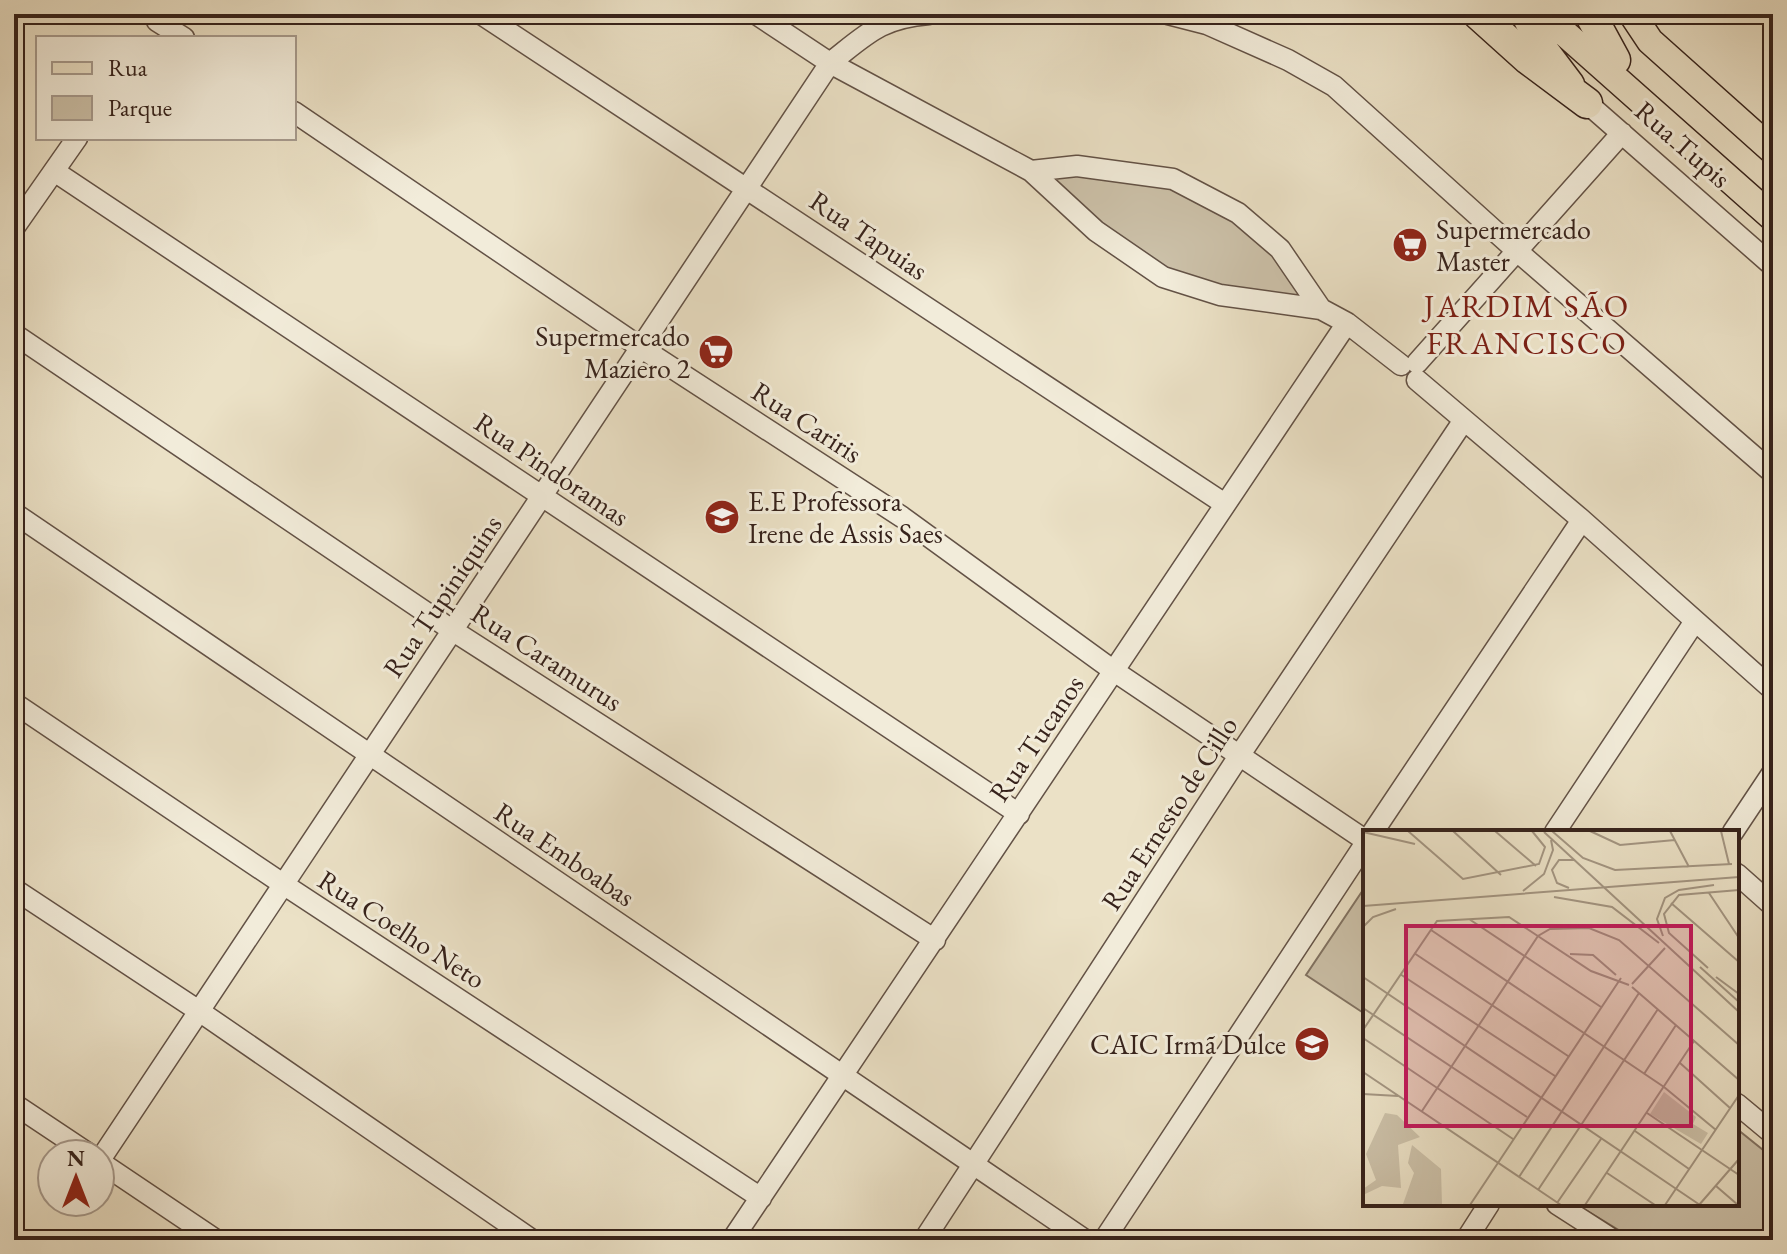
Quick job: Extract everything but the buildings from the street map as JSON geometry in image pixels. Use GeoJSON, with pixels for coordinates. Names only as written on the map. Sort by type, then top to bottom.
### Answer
{"type":"FeatureCollection","features":[{"type":"Feature","properties":{"kind":"highway"},"geometry":{"type":"LineString","coordinates":[[1478,14],[1528,59],[1587,103]]}},
{"type":"Feature","properties":{"kind":"highway"},"geometry":{"type":"LineString","coordinates":[[1590,14],[1615,60]]}},
{"type":"Feature","properties":{"kind":"main road"},"geometry":{"type":"LineString","coordinates":[[1524,14],[1537,39],[1587,103]]}},
{"type":"Feature","properties":{"kind":"main road"},"geometry":{"type":"LineString","coordinates":[[1543,14],[1773,218]]}},
{"type":"Feature","properties":{"kind":"main road"},"geometry":{"type":"LineString","coordinates":[[1564,14],[1773,195]]}},
{"type":"Feature","properties":{"kind":"main road","name":"Rua Tupis"},"geometry":{"type":"LineString","coordinates":[[1632,14],[1650,41],[1773,151]]}},
{"type":"Feature","properties":{"kind":"street","name":"Rua Tapuias"},"geometry":{"type":"LineString","coordinates":[[481,14],[1225,504]]}},
{"type":"Feature","properties":{"kind":"street"},"geometry":{"type":"LineString","coordinates":[[756,14],[830,63],[1031,171],[1096,231],[1163,277],[1220,295],[1321,309],[1347,323],[1412,369],[1464,420],[1773,690]]}},
{"type":"Feature","properties":{"kind":"street","name":"Rua Tupiniquins"},"geometry":{"type":"LineString","coordinates":[[115,1138],[830,63],[880,24],[901,17],[929,14]]}},
{"type":"Feature","properties":{"kind":"street"},"geometry":{"type":"LineString","coordinates":[[1168,14],[1221,30],[1288,60],[1334,86],[1517,251],[1773,473]]}},
{"type":"Feature","properties":{"kind":"street"},"geometry":{"type":"LineString","coordinates":[[155,24],[180,36]]}},
{"type":"Feature","properties":{"kind":"street","name":"Rua Tupis"},"geometry":{"type":"LineString","coordinates":[[1587,103],[1773,266]]}},
{"type":"Feature","properties":{"kind":"street","name":"Rua Cariris"},"geometry":{"type":"LineString","coordinates":[[296,113],[640,347],[902,517],[1114,671],[1363,841]]}},
{"type":"Feature","properties":{"kind":"street"},"geometry":{"type":"LineString","coordinates":[[1412,369],[1622,133]]}},
{"type":"Feature","properties":{"kind":"street"},"geometry":{"type":"LineString","coordinates":[[14,228],[76,140]]}},
{"type":"Feature","properties":{"kind":"street"},"geometry":{"type":"LineString","coordinates":[[1031,171],[1077,166],[1173,179],[1238,213],[1280,249],[1321,309]]}},
{"type":"Feature","properties":{"kind":"street","name":"Rua Pindoramas"},"geometry":{"type":"LineString","coordinates":[[54,171],[1019,814]]}},
{"type":"Feature","properties":{"kind":"street","name":"Rua Tucanos"},"geometry":{"type":"LineString","coordinates":[[732,1240],[1347,323]]}},
{"type":"Feature","properties":{"kind":"street","name":"Rua Caramurus"},"geometry":{"type":"LineString","coordinates":[[14,334],[452,630],[935,940]]}},
{"type":"Feature","properties":{"kind":"street","name":"Rua Ernesto de Cillo"},"geometry":{"type":"LineString","coordinates":[[924,1240],[1239,756],[1464,420]]}},
{"type":"Feature","properties":{"kind":"street","name":"Rua Emboabas"},"geometry":{"type":"LineString","coordinates":[[14,513],[1085,1240]]}},
{"type":"Feature","properties":{"kind":"street"},"geometry":{"type":"LineString","coordinates":[[1374,830],[1582,520]]}},
{"type":"Feature","properties":{"kind":"street"},"geometry":{"type":"LineString","coordinates":[[1556,830],[1695,621]]}},
{"type":"Feature","properties":{"kind":"street","name":"Rua Coelho Neto"},"geometry":{"type":"LineString","coordinates":[[14,703],[761,1198]]}},
{"type":"Feature","properties":{"kind":"street"},"geometry":{"type":"LineString","coordinates":[[1734,830],[1773,772]]}},
{"type":"Feature","properties":{"kind":"street"},"geometry":{"type":"LineString","coordinates":[[1104,1240],[1363,845]]}},
{"type":"Feature","properties":{"kind":"street"},"geometry":{"type":"LineString","coordinates":[[1739,876],[1773,906]]}},
{"type":"Feature","properties":{"kind":"street"},"geometry":{"type":"LineString","coordinates":[[14,889],[199,1011],[532,1240]]}},
{"type":"Feature","properties":{"kind":"street"},"geometry":{"type":"LineString","coordinates":[[14,1104],[65,1138]]}},
{"type":"Feature","properties":{"kind":"street"},"geometry":{"type":"LineString","coordinates":[[1739,1106],[1773,1134]]}},
{"type":"Feature","properties":{"kind":"street"},"geometry":{"type":"LineString","coordinates":[[116,1172],[216,1240]]}},
{"type":"Feature","properties":{"kind":"street"},"geometry":{"type":"LineString","coordinates":[[1466,1240],[1488,1206]]}},
{"type":"Feature","properties":{"kind":"street"},"geometry":{"type":"LineString","coordinates":[[1560,1206],[1613,1240]]}},
{"type":"Feature","properties":{"kind":"green space"},"geometry":{"type":"Polygon","coordinates":[[[1031,171],[1173,179],[1238,213],[1321,309],[1163,277],[1031,171]]]}},
{"type":"Feature","properties":{"kind":"green space"},"geometry":{"type":"Polygon","coordinates":[[[1363,890],[1363,1013],[1306,975],[1363,890]]]}},
{"type":"Feature","properties":{"kind":"green space"},"geometry":{"type":"Polygon","coordinates":[[[1739,1131],[1773,1158],[1773,1240],[1635,1240],[1579,1206],[1739,1206],[1739,1131]]]}},
{"type":"Feature","properties":{"kind":"place","name":"Supermercado Master"},"geometry":{"type":"Point","coordinates":[1410,245]}},
{"type":"Feature","properties":{"kind":"place","name":"Supermercado Maziero 2"},"geometry":{"type":"Point","coordinates":[716,352]}},
{"type":"Feature","properties":{"kind":"place","name":"E.E Professora Irene de Assis Saes"},"geometry":{"type":"Point","coordinates":[722,517]}},
{"type":"Feature","properties":{"kind":"place","name":"CAIC Irmã Dulce"},"geometry":{"type":"Point","coordinates":[1312,1044]}},
{"type":"Feature","properties":{"kind":"district","name":"JARDIM SÃO FRANCISCO"},"geometry":{"type":"Point","coordinates":[1527,324]}}]}
